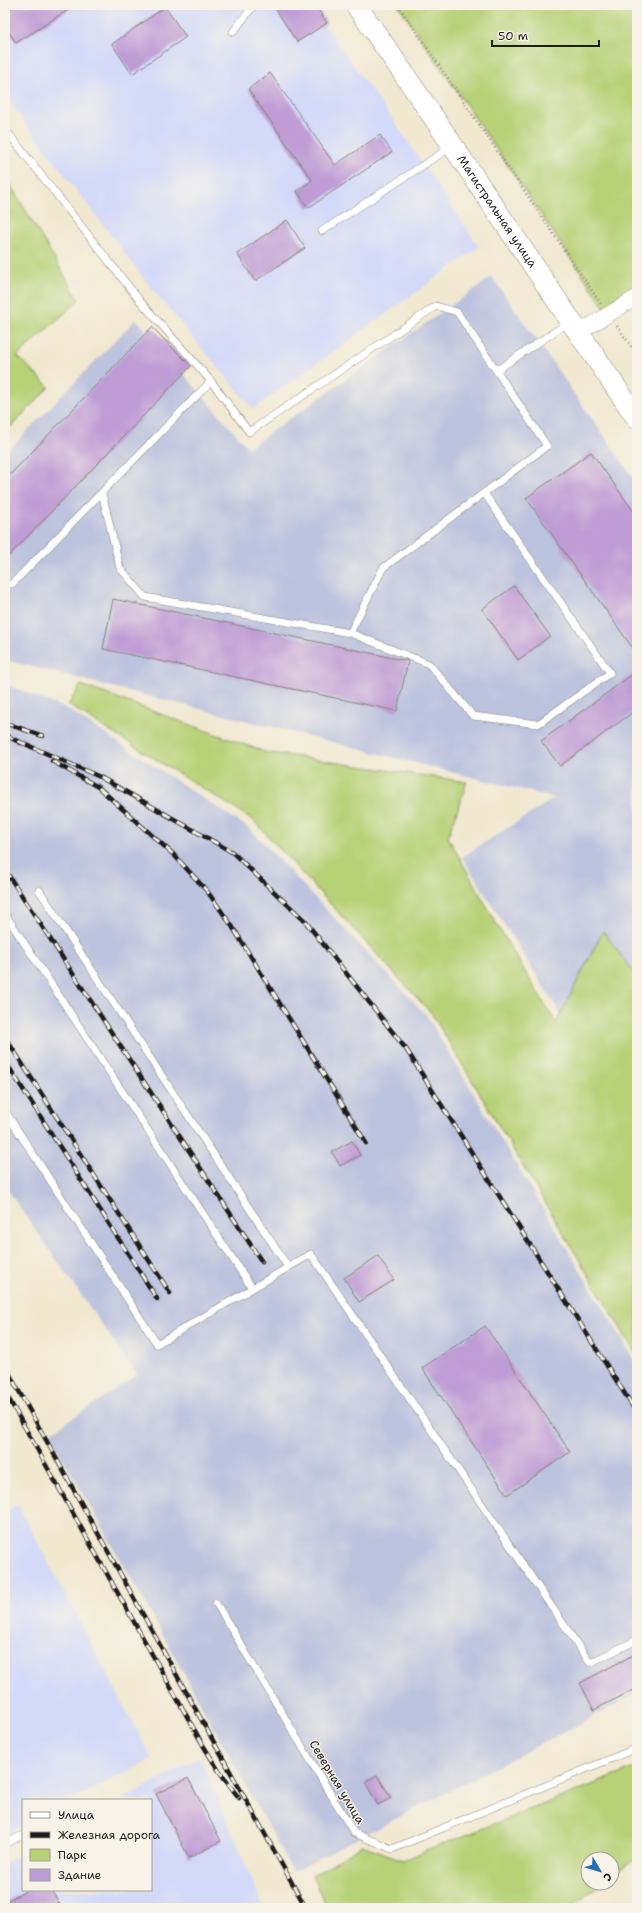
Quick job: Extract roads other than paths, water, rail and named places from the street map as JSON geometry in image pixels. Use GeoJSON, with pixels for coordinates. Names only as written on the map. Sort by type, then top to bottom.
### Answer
{"type":"FeatureCollection","features":[{"type":"Feature","properties":{"kind":"street","name":"Магистральная улица"},"geometry":{"type":"LineString","coordinates":[[356,5],[526,251],[574,327],[637,418]]}},
{"type":"Feature","properties":{"kind":"street"},"geometry":{"type":"LineString","coordinates":[[574,327],[609,314],[636,299]]}},
{"type":"Feature","properties":{"kind":"lane"},"geometry":{"type":"LineString","coordinates":[[233,32],[254,5]]}},
{"type":"Feature","properties":{"kind":"lane"},"geometry":{"type":"LineString","coordinates":[[5,129],[140,301],[211,381],[250,432],[436,306],[457,312],[497,370],[547,446],[383,568],[350,633]]}},
{"type":"Feature","properties":{"kind":"lane"},"geometry":{"type":"LineString","coordinates":[[322,231],[453,146]]}},
{"type":"Feature","properties":{"kind":"lane"},"geometry":{"type":"LineString","coordinates":[[497,370],[574,327]]}},
{"type":"Feature","properties":{"kind":"lane"},"geometry":{"type":"LineString","coordinates":[[5,584],[12,584],[211,381]]}},
{"type":"Feature","properties":{"kind":"lane"},"geometry":{"type":"LineString","coordinates":[[102,493],[120,568],[145,597],[350,633],[429,664],[473,716],[538,724],[610,673],[484,493]]}},
{"type":"Feature","properties":{"kind":"lane"},"geometry":{"type":"LineString","coordinates":[[39,890],[288,1267]]}},
{"type":"Feature","properties":{"kind":"lane"},"geometry":{"type":"LineString","coordinates":[[5,914],[252,1288]]}},
{"type":"Feature","properties":{"kind":"lane"},"geometry":{"type":"LineString","coordinates":[[5,1111],[157,1344],[311,1254],[590,1663],[637,1640]]}},
{"type":"Feature","properties":{"kind":"lane","name":"Северная улица"},"geometry":{"type":"LineString","coordinates":[[216,1603],[354,1833],[392,1849],[637,1748]]}},
{"type":"Feature","properties":{"kind":"lane"},"geometry":{"type":"LineString","coordinates":[[5,1844],[22,1836]]}},
{"type":"Feature","properties":{"kind":"railway"},"geometry":{"type":"LineString","coordinates":[[5,723],[43,736]]}},
{"type":"Feature","properties":{"kind":"railway"},"geometry":{"type":"LineString","coordinates":[[5,735],[21,743]]}},
{"type":"Feature","properties":{"kind":"railway"},"geometry":{"type":"LineString","coordinates":[[18,741],[100,777],[232,852],[305,921],[406,1049],[637,1413]]}},
{"type":"Feature","properties":{"kind":"railway"},"geometry":{"type":"LineString","coordinates":[[52,761],[98,787],[174,855],[207,891],[232,926],[366,1143]]}},
{"type":"Feature","properties":{"kind":"railway"},"geometry":{"type":"LineString","coordinates":[[5,870],[262,1262]]}},
{"type":"Feature","properties":{"kind":"railway"},"geometry":{"type":"LineString","coordinates":[[5,1037],[170,1293]]}},
{"type":"Feature","properties":{"kind":"railway"},"geometry":{"type":"LineString","coordinates":[[5,1061],[157,1299]]}},
{"type":"Feature","properties":{"kind":"railway"},"geometry":{"type":"LineString","coordinates":[[5,1366],[306,1908]]}},
{"type":"Feature","properties":{"kind":"railway"},"geometry":{"type":"LineString","coordinates":[[5,1392],[203,1745],[219,1771],[239,1798]]}}]}
